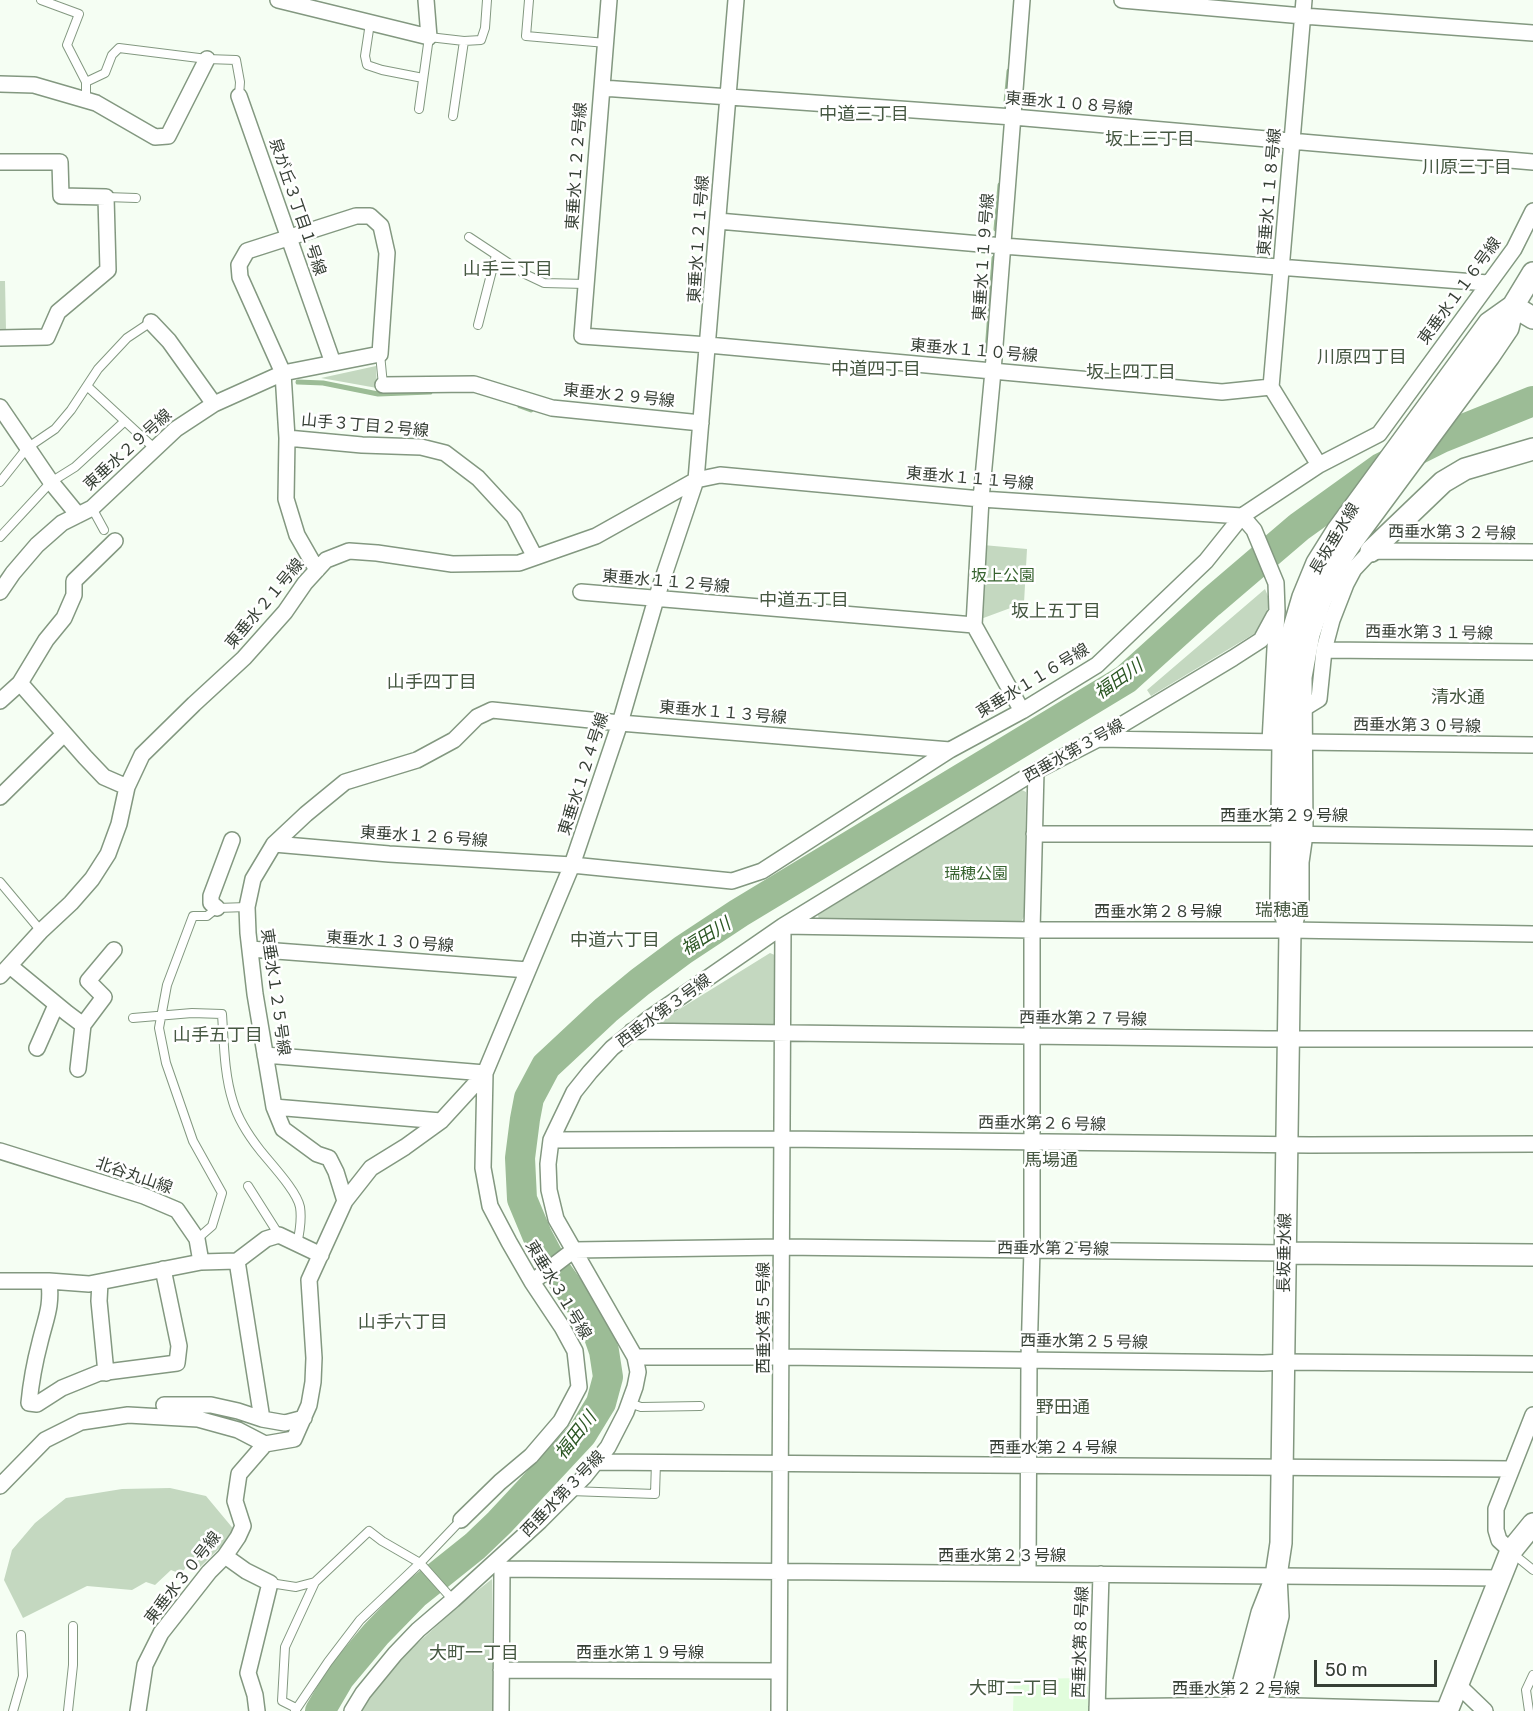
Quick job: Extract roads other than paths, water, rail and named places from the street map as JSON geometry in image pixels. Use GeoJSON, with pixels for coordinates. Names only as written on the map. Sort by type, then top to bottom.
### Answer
{"type":"FeatureCollection","features":[{"type":"Feature","properties":{"kind":"main road","name":"長坂垂水線"},"geometry":{"type":"LineString","coordinates":[[1284,742],[1301,710],[1301,677],[1309,634],[1320,602],[1327,564],[1337,531],[1440,405],[1489,323],[1513,306],[1533,273]]}},
{"type":"Feature","properties":{"kind":"main road"},"geometry":{"type":"LineString","coordinates":[[1513,306],[1533,318]]}},
{"type":"Feature","properties":{"kind":"main road"},"geometry":{"type":"LineString","coordinates":[[1371,550],[1443,482],[1466,469],[1533,449]]}},
{"type":"Feature","properties":{"kind":"main road","name":"長坂垂水線"},"geometry":{"type":"LineString","coordinates":[[1246,1708],[1278,1616],[1276,1576],[1281,1543],[1290,930],[1281,900],[1292,834],[1284,742],[1287,675],[1293,631],[1303,597],[1327,564]]}},
{"type":"Feature","properties":{"kind":"main road","name":"西垂水第２号線"},"geometry":{"type":"LineString","coordinates":[[1286,1253],[1533,1255]]}},
{"type":"Feature","properties":{"kind":"main road"},"geometry":{"type":"LineString","coordinates":[[1448,1710],[1511,1551],[1533,1524]]}},
{"type":"Feature","properties":{"kind":"street"},"geometry":{"type":"LineString","coordinates":[[278,0],[429,37],[426,0]]}},
{"type":"Feature","properties":{"kind":"street","name":"東垂水１２２号線"},"geometry":{"type":"LineString","coordinates":[[582,336],[609,0]]}},
{"type":"Feature","properties":{"kind":"street","name":"東垂水１２１号線"},"geometry":{"type":"LineString","coordinates":[[696,480],[736,0]]}},
{"type":"Feature","properties":{"kind":"street","name":"東垂水１１９号線"},"geometry":{"type":"LineString","coordinates":[[974,625],[981,499],[1022,0]]}},
{"type":"Feature","properties":{"kind":"street"},"geometry":{"type":"LineString","coordinates":[[1122,0],[1533,33]]}},
{"type":"Feature","properties":{"kind":"street","name":"東垂水１１８号線"},"geometry":{"type":"LineString","coordinates":[[1271,387],[1304,0]]}},
{"type":"Feature","properties":{"kind":"street"},"geometry":{"type":"LineString","coordinates":[[0,84],[34,85],[96,103],[155,137],[168,136],[207,59]]}},
{"type":"Feature","properties":{"kind":"street","name":"東垂水１０８号線"},"geometry":{"type":"LineString","coordinates":[[602,88],[1013,117],[1533,162]]}},
{"type":"Feature","properties":{"kind":"street","name":"泉が丘３丁目１号線"},"geometry":{"type":"LineString","coordinates":[[239,96],[333,363]]}},
{"type":"Feature","properties":{"kind":"street"},"geometry":{"type":"LineString","coordinates":[[0,162],[60,162],[61,196],[106,197],[108,270],[58,312],[47,337],[0,338]]}},
{"type":"Feature","properties":{"kind":"street","name":"東垂水１１６号線"},"geometry":{"type":"LineString","coordinates":[[572,865],[732,881],[762,871],[950,750],[1022,711],[1097,665],[1206,561],[1242,516],[1319,465],[1379,434],[1514,249],[1533,211]]}},
{"type":"Feature","properties":{"kind":"street"},"geometry":{"type":"LineString","coordinates":[[317,570],[297,535],[286,499],[283,373],[240,277],[239,265],[247,251],[356,216],[370,216],[381,226],[387,253],[380,354]]}},
{"type":"Feature","properties":{"kind":"street"},"geometry":{"type":"LineString","coordinates":[[718,221],[1003,246],[1488,283]]}},
{"type":"Feature","properties":{"kind":"street"},"geometry":{"type":"LineString","coordinates":[[151,321],[169,341],[214,404]]}},
{"type":"Feature","properties":{"kind":"street","name":"東垂水１１０号線"},"geometry":{"type":"LineString","coordinates":[[582,336],[708,345],[1222,392],[1271,387]]}},
{"type":"Feature","properties":{"kind":"street","name":"東垂水２９号線"},"geometry":{"type":"LineString","coordinates":[[0,592],[13,573],[38,545],[62,523],[92,508],[176,429],[214,404],[283,373],[380,354]]}},
{"type":"Feature","properties":{"kind":"street","name":"東垂水２９号線"},"geometry":{"type":"LineString","coordinates":[[383,386],[474,384],[552,408],[701,423]]}},
{"type":"Feature","properties":{"kind":"street"},"geometry":{"type":"LineString","coordinates":[[1271,387],[1319,465]]}},
{"type":"Feature","properties":{"kind":"street"},"geometry":{"type":"LineString","coordinates":[[0,407],[51,482],[78,515]]}},
{"type":"Feature","properties":{"kind":"street","name":"山手３丁目２号線"},"geometry":{"type":"LineString","coordinates":[[286,438],[362,445],[421,447],[445,453],[478,478],[514,517],[535,557]]}},
{"type":"Feature","properties":{"kind":"street","name":"東垂水１１１号線"},"geometry":{"type":"LineString","coordinates":[[696,480],[720,475],[981,499],[1242,516]]}},
{"type":"Feature","properties":{"kind":"street","name":"東垂水２１号線"},"geometry":{"type":"LineString","coordinates":[[5,971],[41,931],[71,903],[92,879],[108,854],[119,824],[127,787],[142,755],[244,658],[285,612],[305,583],[326,560],[349,552],[376,553],[452,564],[519,563],[596,536],[696,480]]}},
{"type":"Feature","properties":{"kind":"street","name":"東垂水１２４号線"},"geometry":{"type":"LineString","coordinates":[[485,1073],[572,865],[620,723],[656,599],[696,480]]}},
{"type":"Feature","properties":{"kind":"street"},"geometry":{"type":"LineString","coordinates":[[1242,516],[1254,530],[1276,582],[1284,742]]}},
{"type":"Feature","properties":{"kind":"street"},"geometry":{"type":"LineString","coordinates":[[0,701],[20,682],[46,640],[64,618],[74,595],[74,580],[109,536]]}},
{"type":"Feature","properties":{"kind":"street"},"geometry":{"type":"LineString","coordinates":[[1301,710],[1319,699],[1324,650],[1332,620],[1354,569],[1371,550]]}},
{"type":"Feature","properties":{"kind":"street","name":"西垂水第３２号線"},"geometry":{"type":"LineString","coordinates":[[1371,550],[1533,552]]}},
{"type":"Feature","properties":{"kind":"street","name":"東垂水１１２号線"},"geometry":{"type":"LineString","coordinates":[[581,592],[974,625]]}},
{"type":"Feature","properties":{"kind":"street","name":"西垂水第３号線"},"geometry":{"type":"LineString","coordinates":[[352,1711],[363,1693],[418,1630],[498,1566],[584,1477],[608,1447],[635,1387],[638,1372],[635,1357],[556,1219],[549,1190],[548,1164],[551,1140],[574,1092],[612,1048],[632,1031],[783,926],[1036,771],[1098,739],[1261,640],[1277,611]]}},
{"type":"Feature","properties":{"kind":"street"},"geometry":{"type":"LineString","coordinates":[[974,625],[1022,711]]}},
{"type":"Feature","properties":{"kind":"street","name":"西垂水第３１号線"},"geometry":{"type":"LineString","coordinates":[[1324,650],[1533,652]]}},
{"type":"Feature","properties":{"kind":"street"},"geometry":{"type":"LineString","coordinates":[[20,682],[104,777],[127,787]]}},
{"type":"Feature","properties":{"kind":"street","name":"東垂水１１３号線"},"geometry":{"type":"LineString","coordinates":[[492,710],[620,723],[950,750]]}},
{"type":"Feature","properties":{"kind":"street","name":"東垂水１２５号線"},"geometry":{"type":"LineString","coordinates":[[345,1201],[329,1158],[317,1154],[283,1129],[274,1107],[255,994],[250,949],[247,907],[253,879],[274,844],[345,782],[417,760],[454,740],[477,717],[492,710]]}},
{"type":"Feature","properties":{"kind":"street"},"geometry":{"type":"LineString","coordinates":[[0,797],[64,734]]}},
{"type":"Feature","properties":{"kind":"street","name":"西垂水第３０号線"},"geometry":{"type":"LineString","coordinates":[[1098,739],[1533,745]]}},
{"type":"Feature","properties":{"kind":"street"},"geometry":{"type":"LineString","coordinates":[[1028,1573],[1032,1249],[1032,930],[1036,771]]}},
{"type":"Feature","properties":{"kind":"street","name":"西垂水第２９号線"},"geometry":{"type":"LineString","coordinates":[[1034,834],[1292,834],[1533,838]]}},
{"type":"Feature","properties":{"kind":"street"},"geometry":{"type":"LineString","coordinates":[[217,908],[211,903],[211,896],[232,840]]}},
{"type":"Feature","properties":{"kind":"street","name":"東垂水１２６号線"},"geometry":{"type":"LineString","coordinates":[[274,844],[388,854],[572,865]]}},
{"type":"Feature","properties":{"kind":"street","name":"西垂水第２８号線"},"geometry":{"type":"LineString","coordinates":[[783,926],[1533,934]]}},
{"type":"Feature","properties":{"kind":"street","name":"西垂水第５号線"},"geometry":{"type":"LineString","coordinates":[[779,1711],[783,926]]}},
{"type":"Feature","properties":{"kind":"street","name":"東垂水１３０号線"},"geometry":{"type":"LineString","coordinates":[[250,949],[528,970]]}},
{"type":"Feature","properties":{"kind":"street"},"geometry":{"type":"LineString","coordinates":[[78,1069],[83,1025],[104,997],[88,981],[114,950]]}},
{"type":"Feature","properties":{"kind":"street"},"geometry":{"type":"LineString","coordinates":[[5,971],[83,1025]]}},
{"type":"Feature","properties":{"kind":"street"},"geometry":{"type":"LineString","coordinates":[[37,1048],[56,1005]]}},
{"type":"Feature","properties":{"kind":"street","name":"西垂水第２７号線"},"geometry":{"type":"LineString","coordinates":[[632,1031],[1288,1039],[1533,1039]]}},
{"type":"Feature","properties":{"kind":"street"},"geometry":{"type":"LineString","coordinates":[[265,1055],[485,1073]]}},
{"type":"Feature","properties":{"kind":"street"},"geometry":{"type":"LineString","coordinates":[[0,1486],[45,1440],[81,1422],[128,1415],[198,1419],[238,1430],[265,1444],[294,1439],[309,1405],[314,1358],[309,1280],[345,1201],[370,1168],[405,1147],[441,1121],[485,1073]]}},
{"type":"Feature","properties":{"kind":"street","name":"東垂水３１号線"},"geometry":{"type":"LineString","coordinates":[[461,1520],[531,1456],[561,1421],[579,1387],[575,1351],[532,1282],[490,1206],[483,1168],[485,1073]]}},
{"type":"Feature","properties":{"kind":"street"},"geometry":{"type":"LineString","coordinates":[[274,1107],[441,1121]]}},
{"type":"Feature","properties":{"kind":"street","name":"西垂水第２６号線"},"geometry":{"type":"LineString","coordinates":[[551,1140],[783,1139],[1287,1145],[1533,1144]]}},
{"type":"Feature","properties":{"kind":"street","name":"北谷丸山線"},"geometry":{"type":"LineString","coordinates":[[0,1151],[144,1196],[177,1210],[197,1239],[201,1262]]}},
{"type":"Feature","properties":{"kind":"street"},"geometry":{"type":"LineString","coordinates":[[5,1281],[89,1284],[201,1262],[237,1261],[266,1239],[279,1235],[321,1255]]}},
{"type":"Feature","properties":{"kind":"street","name":"西垂水第２号線"},"geometry":{"type":"LineString","coordinates":[[574,1250],[782,1247],[1286,1253]]}},
{"type":"Feature","properties":{"kind":"street"},"geometry":{"type":"LineString","coordinates":[[532,1282],[574,1250]]}},
{"type":"Feature","properties":{"kind":"street"},"geometry":{"type":"LineString","coordinates":[[237,1261],[262,1419]]}},
{"type":"Feature","properties":{"kind":"street"},"geometry":{"type":"LineString","coordinates":[[49,1281],[51,1296],[30,1386],[29,1403],[37,1404],[62,1388],[99,1373],[177,1363],[179,1346],[163,1269]]}},
{"type":"Feature","properties":{"kind":"street"},"geometry":{"type":"LineString","coordinates":[[100,1282],[99,1301],[106,1373]]}},
{"type":"Feature","properties":{"kind":"street","name":"西垂水第２５号線"},"geometry":{"type":"LineString","coordinates":[[635,1357],[1533,1364]]}},
{"type":"Feature","properties":{"kind":"street"},"geometry":{"type":"LineString","coordinates":[[164,1405],[211,1405],[285,1423],[304,1418]]}},
{"type":"Feature","properties":{"kind":"street"},"geometry":{"type":"LineString","coordinates":[[1511,1551],[1499,1540],[1496,1530],[1496,1509],[1533,1415]]}},
{"type":"Feature","properties":{"kind":"street","name":"東垂水３０号線"},"geometry":{"type":"LineString","coordinates":[[138,1711],[146,1665],[161,1633],[238,1537],[243,1526],[235,1501],[239,1474],[265,1444]]}},
{"type":"Feature","properties":{"kind":"street","name":"西垂水第２４号線"},"geometry":{"type":"LineString","coordinates":[[595,1462],[1511,1469]]}},
{"type":"Feature","properties":{"kind":"street"},"geometry":{"type":"LineString","coordinates":[[225,1556],[246,1571],[270,1583],[249,1673],[257,1711]]}},
{"type":"Feature","properties":{"kind":"street"},"geometry":{"type":"LineString","coordinates":[[498,1566],[501,1711]]}},
{"type":"Feature","properties":{"kind":"street","name":"西垂水第２３号線"},"geometry":{"type":"LineString","coordinates":[[498,1566],[780,1573],[1501,1578]]}},
{"type":"Feature","properties":{"kind":"street","name":"西垂水第８号線"},"geometry":{"type":"LineString","coordinates":[[1097,1709],[1101,1574]]}},
{"type":"Feature","properties":{"kind":"street","name":"西垂水第１９号線"},"geometry":{"type":"LineString","coordinates":[[501,1670],[779,1671]]}},
{"type":"Feature","properties":{"kind":"street"},"geometry":{"type":"LineString","coordinates":[[1458,1685],[1485,1711]]}},
{"type":"Feature","properties":{"kind":"street","name":"西垂水第２２号線"},"geometry":{"type":"LineString","coordinates":[[1097,1709],[1448,1710]]}},
{"type":"Feature","properties":{"kind":"lane"},"geometry":{"type":"LineString","coordinates":[[41,0],[79,14],[67,45],[86,82],[86,100]]}},
{"type":"Feature","properties":{"kind":"lane"},"geometry":{"type":"LineString","coordinates":[[419,109],[429,37],[464,41],[481,40],[485,28],[486,0]]}},
{"type":"Feature","properties":{"kind":"lane"},"geometry":{"type":"LineString","coordinates":[[529,0],[526,36],[606,43]]}},
{"type":"Feature","properties":{"kind":"lane"},"geometry":{"type":"LineString","coordinates":[[370,23],[365,57],[367,65],[423,78]]}},
{"type":"Feature","properties":{"kind":"lane"},"geometry":{"type":"LineString","coordinates":[[453,116],[464,41]]}},
{"type":"Feature","properties":{"kind":"lane"},"geometry":{"type":"LineString","coordinates":[[86,82],[105,73],[112,55],[119,48],[207,59]]}},
{"type":"Feature","properties":{"kind":"lane","name":"泉が丘３丁目１号線"},"geometry":{"type":"LineString","coordinates":[[207,59],[236,60],[240,82],[239,96]]}},
{"type":"Feature","properties":{"kind":"lane"},"geometry":{"type":"LineString","coordinates":[[106,197],[136,198]]}},
{"type":"Feature","properties":{"kind":"lane"},"geometry":{"type":"LineString","coordinates":[[469,237],[525,274],[544,283],[586,284]]}},
{"type":"Feature","properties":{"kind":"lane"},"geometry":{"type":"LineString","coordinates":[[478,325],[496,255]]}},
{"type":"Feature","properties":{"kind":"lane"},"geometry":{"type":"LineString","coordinates":[[0,482],[27,448],[55,429],[71,410],[98,369],[127,338],[151,321]]}},
{"type":"Feature","properties":{"kind":"lane","name":"東垂水２９号線"},"geometry":{"type":"LineString","coordinates":[[380,354],[383,386]]}},
{"type":"Feature","properties":{"kind":"lane"},"geometry":{"type":"LineString","coordinates":[[87,386],[154,448]]}},
{"type":"Feature","properties":{"kind":"lane"},"geometry":{"type":"LineString","coordinates":[[0,537],[51,482],[75,467],[125,421]]}},
{"type":"Feature","properties":{"kind":"lane"},"geometry":{"type":"LineString","coordinates":[[92,508],[109,536]]}},
{"type":"Feature","properties":{"kind":"lane"},"geometry":{"type":"LineString","coordinates":[[0,882],[41,931]]}},
{"type":"Feature","properties":{"kind":"lane"},"geometry":{"type":"LineString","coordinates":[[197,1239],[212,1226],[222,1193],[193,1141],[166,1063],[159,1028],[167,986],[193,916],[207,916],[217,908],[247,907]]}},
{"type":"Feature","properties":{"kind":"lane"},"geometry":{"type":"LineString","coordinates":[[133,1018],[192,1013],[222,1014],[225,1060],[233,1101],[244,1126],[259,1149],[283,1177],[300,1204],[301,1224],[297,1244]]}},
{"type":"Feature","properties":{"kind":"lane"},"geometry":{"type":"LineString","coordinates":[[248,1186],[279,1235]]}},
{"type":"Feature","properties":{"kind":"lane"},"geometry":{"type":"LineString","coordinates":[[629,1403],[641,1407],[700,1406]]}},
{"type":"Feature","properties":{"kind":"lane"},"geometry":{"type":"LineString","coordinates":[[569,1491],[655,1494],[656,1462]]}},
{"type":"Feature","properties":{"kind":"lane"},"geometry":{"type":"LineString","coordinates":[[453,1600],[420,1563],[369,1531],[315,1582],[285,1647],[282,1701],[295,1710],[360,1620],[420,1563],[461,1520]]}},
{"type":"Feature","properties":{"kind":"lane"},"geometry":{"type":"LineString","coordinates":[[1511,1551],[1533,1570]]}},
{"type":"Feature","properties":{"kind":"lane"},"geometry":{"type":"LineString","coordinates":[[270,1583],[296,1587],[315,1582]]}},
{"type":"Feature","properties":{"kind":"lane"},"geometry":{"type":"LineString","coordinates":[[68,1711],[74,1665],[73,1626]]}},
{"type":"Feature","properties":{"kind":"lane"},"geometry":{"type":"LineString","coordinates":[[13,1711],[23,1676],[21,1635]]}},
{"type":"Feature","properties":{"kind":"lane"},"geometry":{"type":"LineString","coordinates":[[1529,1711],[1526,1690],[1533,1675]]}},
{"type":"Feature","properties":{"kind":"waterway"},"geometry":{"type":"LineString","coordinates":[[1006,102],[1009,71]]}},
{"type":"Feature","properties":{"kind":"waterway"},"geometry":{"type":"LineString","coordinates":[[996,229],[1000,185]]}},
{"type":"Feature","properties":{"kind":"waterway"},"geometry":{"type":"LineString","coordinates":[[987,352],[994,258]]}},
{"type":"Feature","properties":{"kind":"waterway"},"geometry":{"type":"LineString","coordinates":[[298,382],[323,383],[378,394],[430,392]]}},
{"type":"Feature","properties":{"kind":"waterway","name":"福田川"},"geometry":{"type":"LineString","coordinates":[[320,1711],[340,1677],[376,1634],[415,1594],[475,1546],[499,1523],[582,1434],[601,1403],[608,1377],[604,1351],[595,1325],[555,1269],[522,1199],[520,1158],[525,1119],[529,1098],[546,1066],[606,1010],[683,950],[739,913],[1126,679],[1299,527],[1381,468],[1441,438],[1533,401]]}},
{"type":"Feature","properties":{"kind":"waterway"},"geometry":{"type":"LineString","coordinates":[[520,406],[531,410]]}},
{"type":"Feature","properties":{"kind":"district","name":"中道三丁目"},"geometry":{"type":"Point","coordinates":[864,115]}},
{"type":"Feature","properties":{"kind":"district","name":"坂上三丁目"},"geometry":{"type":"Point","coordinates":[1150,140]}},
{"type":"Feature","properties":{"kind":"district","name":"川原三丁目"},"geometry":{"type":"Point","coordinates":[1467,168]}},
{"type":"Feature","properties":{"kind":"district","name":"山手三丁目"},"geometry":{"type":"Point","coordinates":[508,270]}},
{"type":"Feature","properties":{"kind":"district","name":"川原四丁目"},"geometry":{"type":"Point","coordinates":[1362,358]}},
{"type":"Feature","properties":{"kind":"district","name":"中道四丁目"},"geometry":{"type":"Point","coordinates":[876,370]}},
{"type":"Feature","properties":{"kind":"district","name":"坂上四丁目"},"geometry":{"type":"Point","coordinates":[1131,373]}},
{"type":"Feature","properties":{"kind":"district","name":"中道五丁目"},"geometry":{"type":"Point","coordinates":[804,601]}},
{"type":"Feature","properties":{"kind":"district","name":"坂上五丁目"},"geometry":{"type":"Point","coordinates":[1056,612]}},
{"type":"Feature","properties":{"kind":"district","name":"山手四丁目"},"geometry":{"type":"Point","coordinates":[432,683]}},
{"type":"Feature","properties":{"kind":"district","name":"清水通"},"geometry":{"type":"Point","coordinates":[1458,698]}},
{"type":"Feature","properties":{"kind":"district","name":"瑞穂通"},"geometry":{"type":"Point","coordinates":[1282,911]}},
{"type":"Feature","properties":{"kind":"district","name":"中道六丁目"},"geometry":{"type":"Point","coordinates":[615,941]}},
{"type":"Feature","properties":{"kind":"district","name":"山手五丁目"},"geometry":{"type":"Point","coordinates":[218,1036]}},
{"type":"Feature","properties":{"kind":"district","name":"馬場通"},"geometry":{"type":"Point","coordinates":[1051,1161]}},
{"type":"Feature","properties":{"kind":"district","name":"山手六丁目"},"geometry":{"type":"Point","coordinates":[403,1323]}},
{"type":"Feature","properties":{"kind":"district","name":"野田通"},"geometry":{"type":"Point","coordinates":[1063,1408]}},
{"type":"Feature","properties":{"kind":"district","name":"大町一丁目"},"geometry":{"type":"Point","coordinates":[474,1654]}},
{"type":"Feature","properties":{"kind":"district","name":"大町二丁目"},"geometry":{"type":"Point","coordinates":[1014,1689]}},
{"type":"Feature","properties":{"kind":"park label","name":"坂上公園"},"geometry":{"type":"Point","coordinates":[1003,576]}},
{"type":"Feature","properties":{"kind":"park label","name":"瑞穂公園"},"geometry":{"type":"Point","coordinates":[976,874]}}]}
